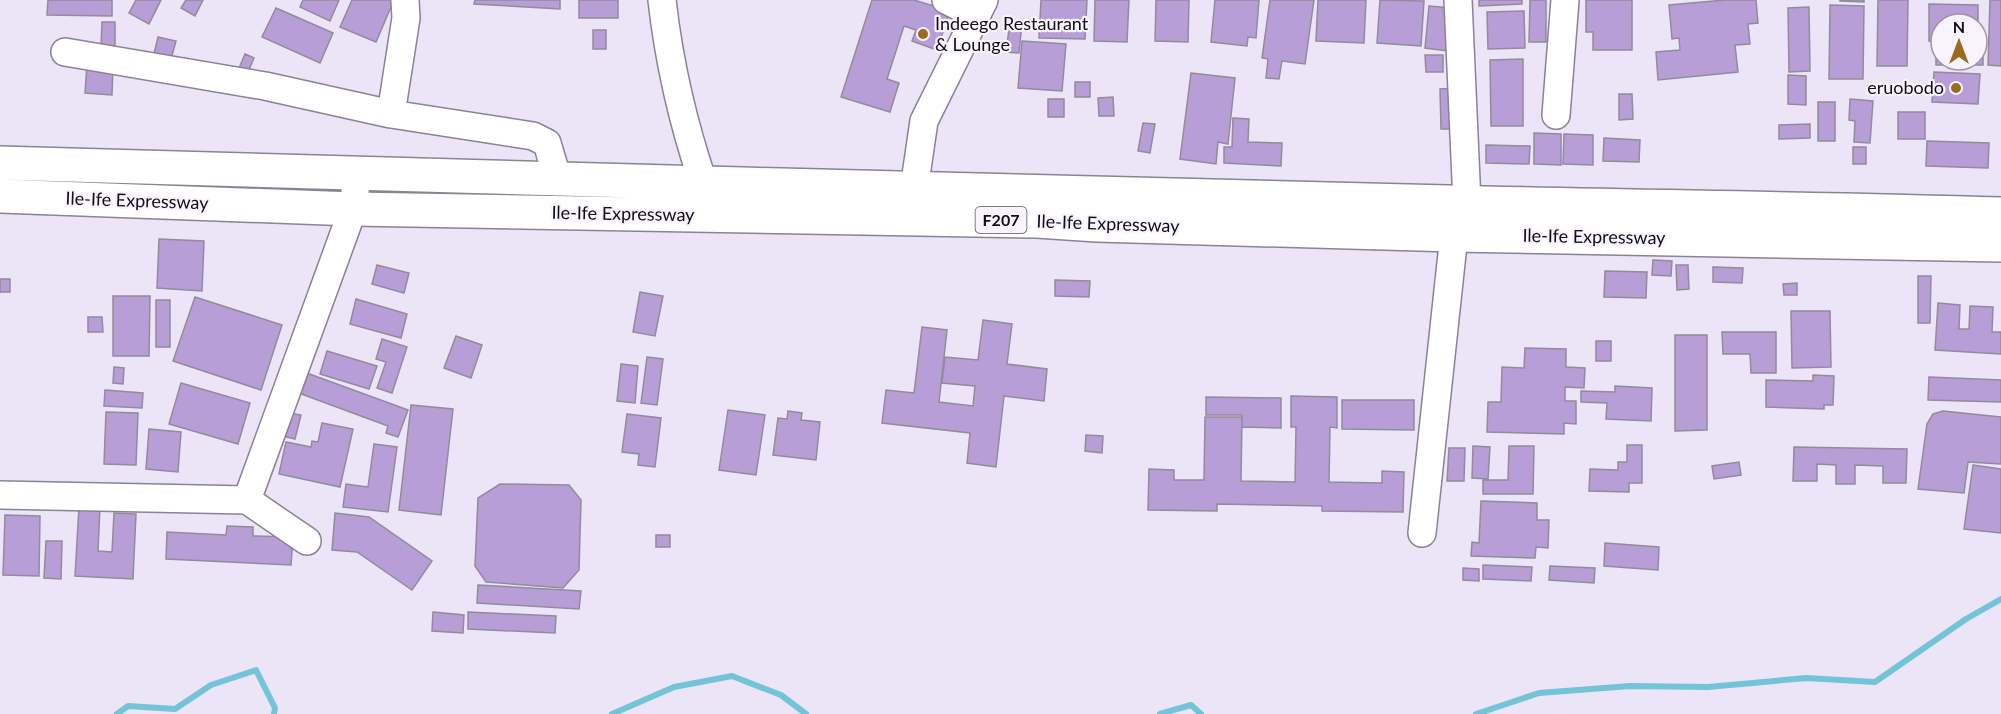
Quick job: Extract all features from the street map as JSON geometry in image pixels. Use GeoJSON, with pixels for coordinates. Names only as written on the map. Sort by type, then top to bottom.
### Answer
{"type":"FeatureCollection","features":[{"type":"Feature","properties":{"kind":"main road","name":"Ile-Ife Expressway"},"geometry":{"type":"LineString","coordinates":[[0,163],[914,189],[1096,209],[1454,235],[2001,244]]}},
{"type":"Feature","properties":{"kind":"main road","name":"Ile-Ife Expressway"},"geometry":{"type":"LineString","coordinates":[[0,196],[353,209],[1037,221],[1096,209],[1467,202],[1805,207],[2001,214]]}},
{"type":"Feature","properties":{"kind":"street"},"geometry":{"type":"LineString","coordinates":[[391,114],[406,18],[405,0]]}},
{"type":"Feature","properties":{"kind":"street"},"geometry":{"type":"LineString","coordinates":[[662,0],[687,135],[703,182]]}},
{"type":"Feature","properties":{"kind":"street"},"geometry":{"type":"LineString","coordinates":[[914,189],[924,121],[980,7],[946,0]]}},
{"type":"Feature","properties":{"kind":"street"},"geometry":{"type":"LineString","coordinates":[[1458,0],[1467,202]]}},
{"type":"Feature","properties":{"kind":"street"},"geometry":{"type":"LineString","coordinates":[[1556,115],[1565,0]]}},
{"type":"Feature","properties":{"kind":"street"},"geometry":{"type":"LineString","coordinates":[[65,52],[265,86],[391,114],[533,136],[547,143],[558,180]]}},
{"type":"Feature","properties":{"kind":"street"},"geometry":{"type":"LineString","coordinates":[[248,500],[353,209],[357,174]]}},
{"type":"Feature","properties":{"kind":"street"},"geometry":{"type":"LineString","coordinates":[[1422,533],[1454,235]]}},
{"type":"Feature","properties":{"kind":"street"},"geometry":{"type":"LineString","coordinates":[[0,495],[248,500],[307,541]]}},
{"type":"Feature","properties":{"kind":"building"},"geometry":{"type":"Polygon","coordinates":[[[48,0],[112,0],[112,16],[47,15],[48,0]]]}},
{"type":"Feature","properties":{"kind":"building"},"geometry":{"type":"Polygon","coordinates":[[[136,0],[161,0],[149,24],[129,13],[136,0]]]}},
{"type":"Feature","properties":{"kind":"building"},"geometry":{"type":"Polygon","coordinates":[[[186,0],[203,0],[195,16],[181,8],[186,0]]]}},
{"type":"Feature","properties":{"kind":"building"},"geometry":{"type":"Polygon","coordinates":[[[303,0],[339,0],[330,21],[300,7],[303,0]]]}},
{"type":"Feature","properties":{"kind":"building"},"geometry":{"type":"Polygon","coordinates":[[[352,0],[394,0],[376,42],[340,27],[352,0]]]}},
{"type":"Feature","properties":{"kind":"building"},"geometry":{"type":"Polygon","coordinates":[[[475,0],[560,0],[560,9],[474,4],[475,0]]]}},
{"type":"Feature","properties":{"kind":"building"},"geometry":{"type":"Polygon","coordinates":[[[579,0],[618,0],[618,18],[579,18],[579,0]]]}},
{"type":"Feature","properties":{"kind":"building"},"geometry":{"type":"Polygon","coordinates":[[[872,0],[914,0],[950,11],[937,50],[912,41],[916,30],[904,26],[887,79],[899,83],[890,112],[841,97],[872,0]]]}},
{"type":"Feature","properties":{"kind":"building"},"geometry":{"type":"Polygon","coordinates":[[[1041,0],[1087,0],[1085,39],[1039,38],[1041,0]]]}},
{"type":"Feature","properties":{"kind":"building"},"geometry":{"type":"Polygon","coordinates":[[[1095,0],[1129,0],[1127,42],[1094,41],[1095,0]]]}},
{"type":"Feature","properties":{"kind":"building"},"geometry":{"type":"Polygon","coordinates":[[[1156,0],[1189,0],[1188,42],[1155,41],[1156,0]]]}},
{"type":"Feature","properties":{"kind":"building"},"geometry":{"type":"Polygon","coordinates":[[[1215,0],[1259,0],[1256,38],[1248,37],[1247,46],[1211,42],[1215,0]]]}},
{"type":"Feature","properties":{"kind":"building"},"geometry":{"type":"Polygon","coordinates":[[[1270,0],[1314,0],[1305,64],[1282,61],[1279,79],[1266,78],[1268,59],[1262,58],[1270,0]]]}},
{"type":"Feature","properties":{"kind":"building"},"geometry":{"type":"Polygon","coordinates":[[[1318,0],[1366,0],[1364,43],[1316,41],[1318,0]]]}},
{"type":"Feature","properties":{"kind":"building"},"geometry":{"type":"Polygon","coordinates":[[[1380,0],[1424,1],[1421,46],[1377,43],[1380,0]]]}},
{"type":"Feature","properties":{"kind":"building"},"geometry":{"type":"Polygon","coordinates":[[[1479,0],[1522,0],[1522,4],[1479,6],[1479,0]]]}},
{"type":"Feature","properties":{"kind":"building"},"geometry":{"type":"Polygon","coordinates":[[[1530,0],[1546,0],[1546,42],[1529,42],[1530,0]]]}},
{"type":"Feature","properties":{"kind":"building"},"geometry":{"type":"Polygon","coordinates":[[[1586,0],[1632,0],[1632,50],[1593,50],[1593,32],[1586,32],[1586,0]]]}},
{"type":"Feature","properties":{"kind":"building"},"geometry":{"type":"Polygon","coordinates":[[[1756,0],[1758,23],[1748,24],[1750,44],[1735,45],[1738,72],[1658,80],[1656,52],[1680,50],[1679,38],[1672,39],[1669,5],[1756,0]]]}},
{"type":"Feature","properties":{"kind":"building"},"geometry":{"type":"Polygon","coordinates":[[[1864,0],[1864,2],[1840,1],[1864,0]]]}},
{"type":"Feature","properties":{"kind":"building"},"geometry":{"type":"Polygon","coordinates":[[[1878,0],[1908,0],[1907,66],[1877,66],[1878,0]]]}},
{"type":"Feature","properties":{"kind":"building"},"geometry":{"type":"Polygon","coordinates":[[[1990,0],[2001,0],[2001,66],[1989,65],[1990,0]]]}},
{"type":"Feature","properties":{"kind":"building"},"geometry":{"type":"Polygon","coordinates":[[[1929,4],[1978,5],[1978,12],[1929,12],[1929,4]]]}},
{"type":"Feature","properties":{"kind":"building"},"geometry":{"type":"Polygon","coordinates":[[[1830,5],[1864,6],[1863,79],[1829,79],[1830,5]]]}},
{"type":"Feature","properties":{"kind":"building"},"geometry":{"type":"Polygon","coordinates":[[[1429,6],[1452,8],[1448,51],[1425,48],[1429,6]]]}},
{"type":"Feature","properties":{"kind":"building"},"geometry":{"type":"Polygon","coordinates":[[[1809,7],[1810,71],[1789,72],[1788,8],[1809,7]]]}},
{"type":"Feature","properties":{"kind":"building"},"geometry":{"type":"Polygon","coordinates":[[[276,8],[333,33],[320,63],[262,37],[276,8]]]}},
{"type":"Feature","properties":{"kind":"building"},"geometry":{"type":"Polygon","coordinates":[[[1524,11],[1525,48],[1488,49],[1487,12],[1524,11]]]}},
{"type":"Feature","properties":{"kind":"building"},"geometry":{"type":"Polygon","coordinates":[[[1010,21],[1022,23],[1019,53],[1006,52],[1010,21]]]}},
{"type":"Feature","properties":{"kind":"building"},"geometry":{"type":"Polygon","coordinates":[[[102,22],[115,22],[115,46],[101,46],[102,22]]]}},
{"type":"Feature","properties":{"kind":"building"},"geometry":{"type":"Polygon","coordinates":[[[593,30],[606,30],[606,49],[593,49],[593,30]]]}},
{"type":"Feature","properties":{"kind":"building"},"geometry":{"type":"Polygon","coordinates":[[[158,37],[176,41],[171,59],[154,54],[158,37]]]}},
{"type":"Feature","properties":{"kind":"building"},"geometry":{"type":"Polygon","coordinates":[[[1022,41],[1066,44],[1062,91],[1018,88],[1022,41]]]}},
{"type":"Feature","properties":{"kind":"building"},"geometry":{"type":"Polygon","coordinates":[[[245,54],[254,58],[248,72],[239,68],[245,54]]]}},
{"type":"Feature","properties":{"kind":"building"},"geometry":{"type":"Polygon","coordinates":[[[1425,55],[1443,55],[1443,72],[1426,72],[1425,55]]]}},
{"type":"Feature","properties":{"kind":"building"},"geometry":{"type":"Polygon","coordinates":[[[1523,59],[1523,126],[1491,126],[1490,60],[1523,59]]]}},
{"type":"Feature","properties":{"kind":"building"},"geometry":{"type":"Polygon","coordinates":[[[87,65],[113,66],[112,95],[85,93],[87,65]]]}},
{"type":"Feature","properties":{"kind":"building","name":"eruobodo"},"geometry":{"type":"Polygon","coordinates":[[[1934,72],[1980,74],[1978,104],[1932,102],[1934,72]]]}},
{"type":"Feature","properties":{"kind":"building"},"geometry":{"type":"Polygon","coordinates":[[[1191,73],[1235,78],[1228,144],[1218,142],[1216,164],[1180,159],[1191,73]]]}},
{"type":"Feature","properties":{"kind":"building"},"geometry":{"type":"Polygon","coordinates":[[[1788,75],[1806,76],[1806,105],[1788,104],[1788,75]]]}},
{"type":"Feature","properties":{"kind":"building"},"geometry":{"type":"Polygon","coordinates":[[[1075,82],[1090,82],[1090,97],[1075,97],[1075,82]]]}},
{"type":"Feature","properties":{"kind":"building"},"geometry":{"type":"Polygon","coordinates":[[[1456,88],[1458,129],[1441,129],[1440,89],[1456,88]]]}},
{"type":"Feature","properties":{"kind":"building"},"geometry":{"type":"Polygon","coordinates":[[[1619,94],[1632,94],[1633,119],[1619,120],[1619,94]]]}},
{"type":"Feature","properties":{"kind":"building"},"geometry":{"type":"Polygon","coordinates":[[[1113,97],[1114,116],[1099,116],[1098,98],[1113,97]]]}},
{"type":"Feature","properties":{"kind":"building"},"geometry":{"type":"Polygon","coordinates":[[[1048,99],[1064,99],[1064,117],[1048,117],[1048,99]]]}},
{"type":"Feature","properties":{"kind":"building"},"geometry":{"type":"Polygon","coordinates":[[[1850,99],[1873,101],[1870,143],[1854,142],[1855,121],[1849,120],[1850,99]]]}},
{"type":"Feature","properties":{"kind":"building"},"geometry":{"type":"Polygon","coordinates":[[[1818,102],[1835,102],[1835,141],[1818,141],[1818,102]]]}},
{"type":"Feature","properties":{"kind":"building"},"geometry":{"type":"Polygon","coordinates":[[[1898,112],[1925,112],[1925,139],[1898,139],[1898,112]]]}},
{"type":"Feature","properties":{"kind":"building"},"geometry":{"type":"Polygon","coordinates":[[[1233,118],[1249,119],[1248,142],[1282,143],[1281,166],[1224,163],[1224,147],[1232,147],[1233,118]]]}},
{"type":"Feature","properties":{"kind":"building"},"geometry":{"type":"Polygon","coordinates":[[[1143,123],[1155,124],[1150,153],[1138,151],[1143,123]]]}},
{"type":"Feature","properties":{"kind":"building"},"geometry":{"type":"Polygon","coordinates":[[[1810,124],[1810,138],[1779,139],[1779,125],[1810,124]]]}},
{"type":"Feature","properties":{"kind":"building"},"geometry":{"type":"Polygon","coordinates":[[[1534,133],[1561,134],[1561,165],[1534,164],[1534,133]]]}},
{"type":"Feature","properties":{"kind":"building"},"geometry":{"type":"Polygon","coordinates":[[[1564,134],[1593,135],[1593,165],[1563,164],[1564,134]]]}},
{"type":"Feature","properties":{"kind":"building"},"geometry":{"type":"Polygon","coordinates":[[[1604,138],[1640,140],[1639,162],[1603,161],[1604,138]]]}},
{"type":"Feature","properties":{"kind":"building"},"geometry":{"type":"Polygon","coordinates":[[[1927,141],[1989,143],[1988,168],[1926,166],[1927,141]]]}},
{"type":"Feature","properties":{"kind":"building"},"geometry":{"type":"Polygon","coordinates":[[[1486,145],[1530,146],[1529,164],[1486,163],[1486,145]]]}},
{"type":"Feature","properties":{"kind":"building"},"geometry":{"type":"Polygon","coordinates":[[[1853,147],[1866,147],[1866,164],[1853,164],[1853,147]]]}},
{"type":"Feature","properties":{"kind":"building"},"geometry":{"type":"Polygon","coordinates":[[[159,239],[204,241],[202,291],[157,288],[159,239]]]}},
{"type":"Feature","properties":{"kind":"building"},"geometry":{"type":"Polygon","coordinates":[[[1653,260],[1672,261],[1671,276],[1652,275],[1653,260]]]}},
{"type":"Feature","properties":{"kind":"building"},"geometry":{"type":"Polygon","coordinates":[[[377,265],[409,273],[404,293],[372,284],[377,265]]]}},
{"type":"Feature","properties":{"kind":"building"},"geometry":{"type":"Polygon","coordinates":[[[1676,265],[1688,265],[1689,289],[1677,290],[1676,265]]]}},
{"type":"Feature","properties":{"kind":"building"},"geometry":{"type":"Polygon","coordinates":[[[1713,267],[1743,268],[1742,283],[1713,282],[1713,267]]]}},
{"type":"Feature","properties":{"kind":"building"},"geometry":{"type":"Polygon","coordinates":[[[1605,271],[1647,272],[1646,298],[1604,297],[1605,271]]]}},
{"type":"Feature","properties":{"kind":"building"},"geometry":{"type":"Polygon","coordinates":[[[1918,276],[1931,276],[1930,323],[1918,323],[1918,276]]]}},
{"type":"Feature","properties":{"kind":"building"},"geometry":{"type":"Polygon","coordinates":[[[0,279],[10,279],[10,292],[0,292],[0,279]]]}},
{"type":"Feature","properties":{"kind":"building"},"geometry":{"type":"Polygon","coordinates":[[[1055,280],[1090,281],[1089,297],[1055,296],[1055,280]]]}},
{"type":"Feature","properties":{"kind":"building"},"geometry":{"type":"Polygon","coordinates":[[[1797,283],[1797,295],[1784,295],[1783,284],[1797,283]]]}},
{"type":"Feature","properties":{"kind":"building"},"geometry":{"type":"Polygon","coordinates":[[[640,292],[663,296],[655,336],[633,332],[640,292]]]}},
{"type":"Feature","properties":{"kind":"building"},"geometry":{"type":"Polygon","coordinates":[[[113,296],[150,296],[149,356],[113,356],[113,296]]]}},
{"type":"Feature","properties":{"kind":"building"},"geometry":{"type":"Polygon","coordinates":[[[195,297],[282,325],[261,390],[173,361],[195,297]]]}},
{"type":"Feature","properties":{"kind":"building"},"geometry":{"type":"Polygon","coordinates":[[[356,299],[407,314],[401,338],[350,324],[356,299]]]}},
{"type":"Feature","properties":{"kind":"building"},"geometry":{"type":"Polygon","coordinates":[[[156,300],[170,300],[170,347],[156,347],[156,300]]]}},
{"type":"Feature","properties":{"kind":"building"},"geometry":{"type":"Polygon","coordinates":[[[1938,303],[1960,305],[1959,329],[1969,329],[1970,306],[1993,307],[1992,332],[2001,332],[2001,354],[1935,350],[1938,303]]]}},
{"type":"Feature","properties":{"kind":"building"},"geometry":{"type":"Polygon","coordinates":[[[1791,311],[1830,311],[1831,367],[1792,368],[1791,311]]]}},
{"type":"Feature","properties":{"kind":"building"},"geometry":{"type":"Polygon","coordinates":[[[88,317],[102,317],[103,332],[88,332],[88,317]]]}},
{"type":"Feature","properties":{"kind":"building"},"geometry":{"type":"Polygon","coordinates":[[[983,320],[1012,324],[1007,364],[1047,369],[1044,401],[1004,396],[996,467],[967,463],[970,433],[882,423],[886,390],[914,393],[922,327],[947,330],[939,402],[973,406],[975,386],[942,383],[945,357],[978,360],[983,320]]]}},
{"type":"Feature","properties":{"kind":"building"},"geometry":{"type":"Polygon","coordinates":[[[1722,332],[1776,332],[1776,373],[1751,373],[1750,354],[1723,354],[1722,332]]]}},
{"type":"Feature","properties":{"kind":"building"},"geometry":{"type":"Polygon","coordinates":[[[1675,335],[1707,335],[1707,430],[1675,431],[1675,335]]]}},
{"type":"Feature","properties":{"kind":"building"},"geometry":{"type":"Polygon","coordinates":[[[456,336],[482,345],[471,378],[444,368],[456,336]]]}},
{"type":"Feature","properties":{"kind":"building"},"geometry":{"type":"Polygon","coordinates":[[[382,339],[407,347],[392,393],[377,388],[386,362],[376,359],[382,339]]]}},
{"type":"Feature","properties":{"kind":"building"},"geometry":{"type":"Polygon","coordinates":[[[1596,341],[1611,341],[1611,361],[1596,361],[1596,341]]]}},
{"type":"Feature","properties":{"kind":"building"},"geometry":{"type":"Polygon","coordinates":[[[1525,348],[1566,349],[1566,367],[1585,368],[1584,388],[1565,387],[1565,401],[1576,401],[1576,424],[1564,423],[1564,434],[1487,432],[1488,402],[1501,402],[1502,367],[1524,368],[1525,348]]]}},
{"type":"Feature","properties":{"kind":"building"},"geometry":{"type":"Polygon","coordinates":[[[327,351],[377,366],[369,389],[320,374],[327,351]]]}},
{"type":"Feature","properties":{"kind":"building"},"geometry":{"type":"Polygon","coordinates":[[[647,357],[663,359],[657,405],[641,403],[647,357]]]}},
{"type":"Feature","properties":{"kind":"building"},"geometry":{"type":"Polygon","coordinates":[[[621,364],[638,366],[635,403],[617,401],[621,364]]]}},
{"type":"Feature","properties":{"kind":"building"},"geometry":{"type":"Polygon","coordinates":[[[114,367],[124,368],[123,384],[113,383],[114,367]]]}},
{"type":"Feature","properties":{"kind":"building"},"geometry":{"type":"Polygon","coordinates":[[[304,372],[408,410],[398,437],[386,433],[388,426],[296,392],[304,372]]]}},
{"type":"Feature","properties":{"kind":"building"},"geometry":{"type":"Polygon","coordinates":[[[1813,375],[1834,376],[1833,405],[1824,405],[1824,409],[1766,407],[1766,380],[1813,381],[1813,375]]]}},
{"type":"Feature","properties":{"kind":"building"},"geometry":{"type":"Polygon","coordinates":[[[1929,377],[2001,380],[2001,402],[1928,400],[1929,377]]]}},
{"type":"Feature","properties":{"kind":"building"},"geometry":{"type":"Polygon","coordinates":[[[181,383],[250,403],[238,444],[169,424],[181,383]]]}},
{"type":"Feature","properties":{"kind":"building"},"geometry":{"type":"Polygon","coordinates":[[[1615,386],[1652,388],[1651,421],[1606,419],[1607,403],[1581,402],[1581,391],[1615,392],[1615,386]]]}},
{"type":"Feature","properties":{"kind":"building"},"geometry":{"type":"Polygon","coordinates":[[[105,390],[143,393],[142,408],[104,406],[105,390]]]}},
{"type":"Feature","properties":{"kind":"building"},"geometry":{"type":"Polygon","coordinates":[[[1291,396],[1337,397],[1337,428],[1330,427],[1329,482],[1382,483],[1382,471],[1404,472],[1403,512],[1322,511],[1322,506],[1217,504],[1217,511],[1148,510],[1149,469],[1174,470],[1174,480],[1204,480],[1205,417],[1242,417],[1241,481],[1295,482],[1296,427],[1291,427],[1291,396]]]}},
{"type":"Feature","properties":{"kind":"building"},"geometry":{"type":"Polygon","coordinates":[[[1206,397],[1281,398],[1281,428],[1242,427],[1242,415],[1206,415],[1206,397]]]}},
{"type":"Feature","properties":{"kind":"building"},"geometry":{"type":"Polygon","coordinates":[[[1342,400],[1414,400],[1414,430],[1342,429],[1342,400]]]}},
{"type":"Feature","properties":{"kind":"building"},"geometry":{"type":"Polygon","coordinates":[[[411,405],[453,409],[441,515],[399,510],[411,405]]]}},
{"type":"Feature","properties":{"kind":"building"},"geometry":{"type":"Polygon","coordinates":[[[728,410],[765,415],[756,475],[719,470],[728,410]]]}},
{"type":"Feature","properties":{"kind":"building"},"geometry":{"type":"Polygon","coordinates":[[[788,411],[802,413],[801,420],[820,422],[816,460],[773,455],[778,418],[787,419],[788,411]]]}},
{"type":"Feature","properties":{"kind":"building"},"geometry":{"type":"Polygon","coordinates":[[[1943,411],[2001,417],[2001,464],[1968,462],[1964,493],[1918,489],[1927,424],[1933,414],[1943,411]]]}},
{"type":"Feature","properties":{"kind":"building"},"geometry":{"type":"Polygon","coordinates":[[[106,412],[138,413],[136,465],[104,464],[106,412]]]}},
{"type":"Feature","properties":{"kind":"building"},"geometry":{"type":"Polygon","coordinates":[[[284,412],[301,415],[295,439],[279,435],[284,412]]]}},
{"type":"Feature","properties":{"kind":"building"},"geometry":{"type":"Polygon","coordinates":[[[627,414],[661,418],[655,467],[638,465],[639,454],[622,452],[627,414]]]}},
{"type":"Feature","properties":{"kind":"building"},"geometry":{"type":"Polygon","coordinates":[[[322,423],[353,429],[340,487],[279,474],[286,442],[311,447],[312,441],[318,442],[322,423]]]}},
{"type":"Feature","properties":{"kind":"building"},"geometry":{"type":"Polygon","coordinates":[[[149,429],[181,432],[178,472],[146,469],[149,429]]]}},
{"type":"Feature","properties":{"kind":"building"},"geometry":{"type":"Polygon","coordinates":[[[1086,435],[1103,436],[1102,453],[1085,451],[1086,435]]]}},
{"type":"Feature","properties":{"kind":"building"},"geometry":{"type":"Polygon","coordinates":[[[374,444],[397,447],[388,512],[343,507],[346,484],[368,487],[374,444]]]}},
{"type":"Feature","properties":{"kind":"building"},"geometry":{"type":"Polygon","coordinates":[[[1627,445],[1642,445],[1642,483],[1629,483],[1629,492],[1589,491],[1590,469],[1618,470],[1618,462],[1627,462],[1627,445]]]}},
{"type":"Feature","properties":{"kind":"building"},"geometry":{"type":"Polygon","coordinates":[[[1473,446],[1490,447],[1488,479],[1472,478],[1473,446]]]}},
{"type":"Feature","properties":{"kind":"building"},"geometry":{"type":"Polygon","coordinates":[[[1509,446],[1534,446],[1533,494],[1483,494],[1483,480],[1508,480],[1509,446]]]}},
{"type":"Feature","properties":{"kind":"building"},"geometry":{"type":"Polygon","coordinates":[[[1794,447],[1907,449],[1906,483],[1883,483],[1883,466],[1855,465],[1855,484],[1836,484],[1836,465],[1817,464],[1817,481],[1793,481],[1794,447]]]}},
{"type":"Feature","properties":{"kind":"building"},"geometry":{"type":"Polygon","coordinates":[[[1449,448],[1465,448],[1464,481],[1447,481],[1449,448]]]}},
{"type":"Feature","properties":{"kind":"building"},"geometry":{"type":"Polygon","coordinates":[[[1739,462],[1741,475],[1714,479],[1712,466],[1739,462]]]}},
{"type":"Feature","properties":{"kind":"building"},"geometry":{"type":"Polygon","coordinates":[[[1973,465],[2001,469],[2001,533],[1964,529],[1973,465]]]}},
{"type":"Feature","properties":{"kind":"building"},"geometry":{"type":"Polygon","coordinates":[[[500,484],[569,485],[581,500],[579,570],[563,588],[486,582],[475,566],[478,498],[500,484]]]}},
{"type":"Feature","properties":{"kind":"building"},"geometry":{"type":"Polygon","coordinates":[[[1481,501],[1537,503],[1537,520],[1549,520],[1548,548],[1536,547],[1535,558],[1471,556],[1472,542],[1479,543],[1481,501]]]}},
{"type":"Feature","properties":{"kind":"building"},"geometry":{"type":"Polygon","coordinates":[[[79,507],[100,507],[98,551],[112,552],[114,513],[136,514],[133,579],[75,576],[79,507]]]}},
{"type":"Feature","properties":{"kind":"building"},"geometry":{"type":"Polygon","coordinates":[[[335,513],[369,517],[432,561],[412,590],[357,552],[332,550],[335,513]]]}},
{"type":"Feature","properties":{"kind":"building"},"geometry":{"type":"Polygon","coordinates":[[[5,515],[40,516],[39,576],[3,575],[5,515]]]}},
{"type":"Feature","properties":{"kind":"building"},"geometry":{"type":"Polygon","coordinates":[[[227,526],[253,527],[253,536],[293,537],[291,565],[166,559],[167,532],[226,535],[227,526]]]}},
{"type":"Feature","properties":{"kind":"building"},"geometry":{"type":"Polygon","coordinates":[[[656,535],[670,535],[670,547],[656,547],[656,535]]]}},
{"type":"Feature","properties":{"kind":"building"},"geometry":{"type":"Polygon","coordinates":[[[46,541],[62,541],[61,579],[44,578],[46,541]]]}},
{"type":"Feature","properties":{"kind":"building"},"geometry":{"type":"Polygon","coordinates":[[[1605,543],[1659,547],[1658,570],[1604,566],[1605,543]]]}},
{"type":"Feature","properties":{"kind":"building"},"geometry":{"type":"Polygon","coordinates":[[[1483,565],[1532,567],[1531,581],[1483,579],[1483,565]]]}},
{"type":"Feature","properties":{"kind":"building"},"geometry":{"type":"Polygon","coordinates":[[[1550,566],[1595,568],[1594,583],[1549,580],[1550,566]]]}},
{"type":"Feature","properties":{"kind":"building"},"geometry":{"type":"Polygon","coordinates":[[[1463,568],[1479,569],[1479,581],[1463,580],[1463,568]]]}},
{"type":"Feature","properties":{"kind":"building"},"geometry":{"type":"Polygon","coordinates":[[[478,585],[581,591],[579,609],[477,603],[478,585]]]}},
{"type":"Feature","properties":{"kind":"building"},"geometry":{"type":"Polygon","coordinates":[[[433,612],[464,615],[463,633],[432,631],[433,612]]]}},
{"type":"Feature","properties":{"kind":"building"},"geometry":{"type":"Polygon","coordinates":[[[468,612],[556,616],[555,633],[468,629],[468,612]]]}},
{"type":"Feature","properties":{"kind":"waterway"},"geometry":{"type":"LineString","coordinates":[[1476,714],[1539,693],[1630,686],[1708,687],[1806,678],[1875,682],[1966,619],[2001,599]]}},
{"type":"Feature","properties":{"kind":"waterway"},"geometry":{"type":"LineString","coordinates":[[117,714],[128,706],[175,709],[211,685],[256,670],[275,708],[274,714]]}},
{"type":"Feature","properties":{"kind":"waterway"},"geometry":{"type":"LineString","coordinates":[[612,714],[674,687],[732,676],[781,695],[806,714]]}},
{"type":"Feature","properties":{"kind":"waterway"},"geometry":{"type":"LineString","coordinates":[[1160,714],[1191,705],[1201,714]]}},
{"type":"Feature","properties":{"kind":"place","name":"Indeego Restaurant & Lounge"},"geometry":{"type":"Point","coordinates":[923,34]}},
{"type":"Feature","properties":{"kind":"place","name":"eruobodo"},"geometry":{"type":"Point","coordinates":[1956,88]}}]}
